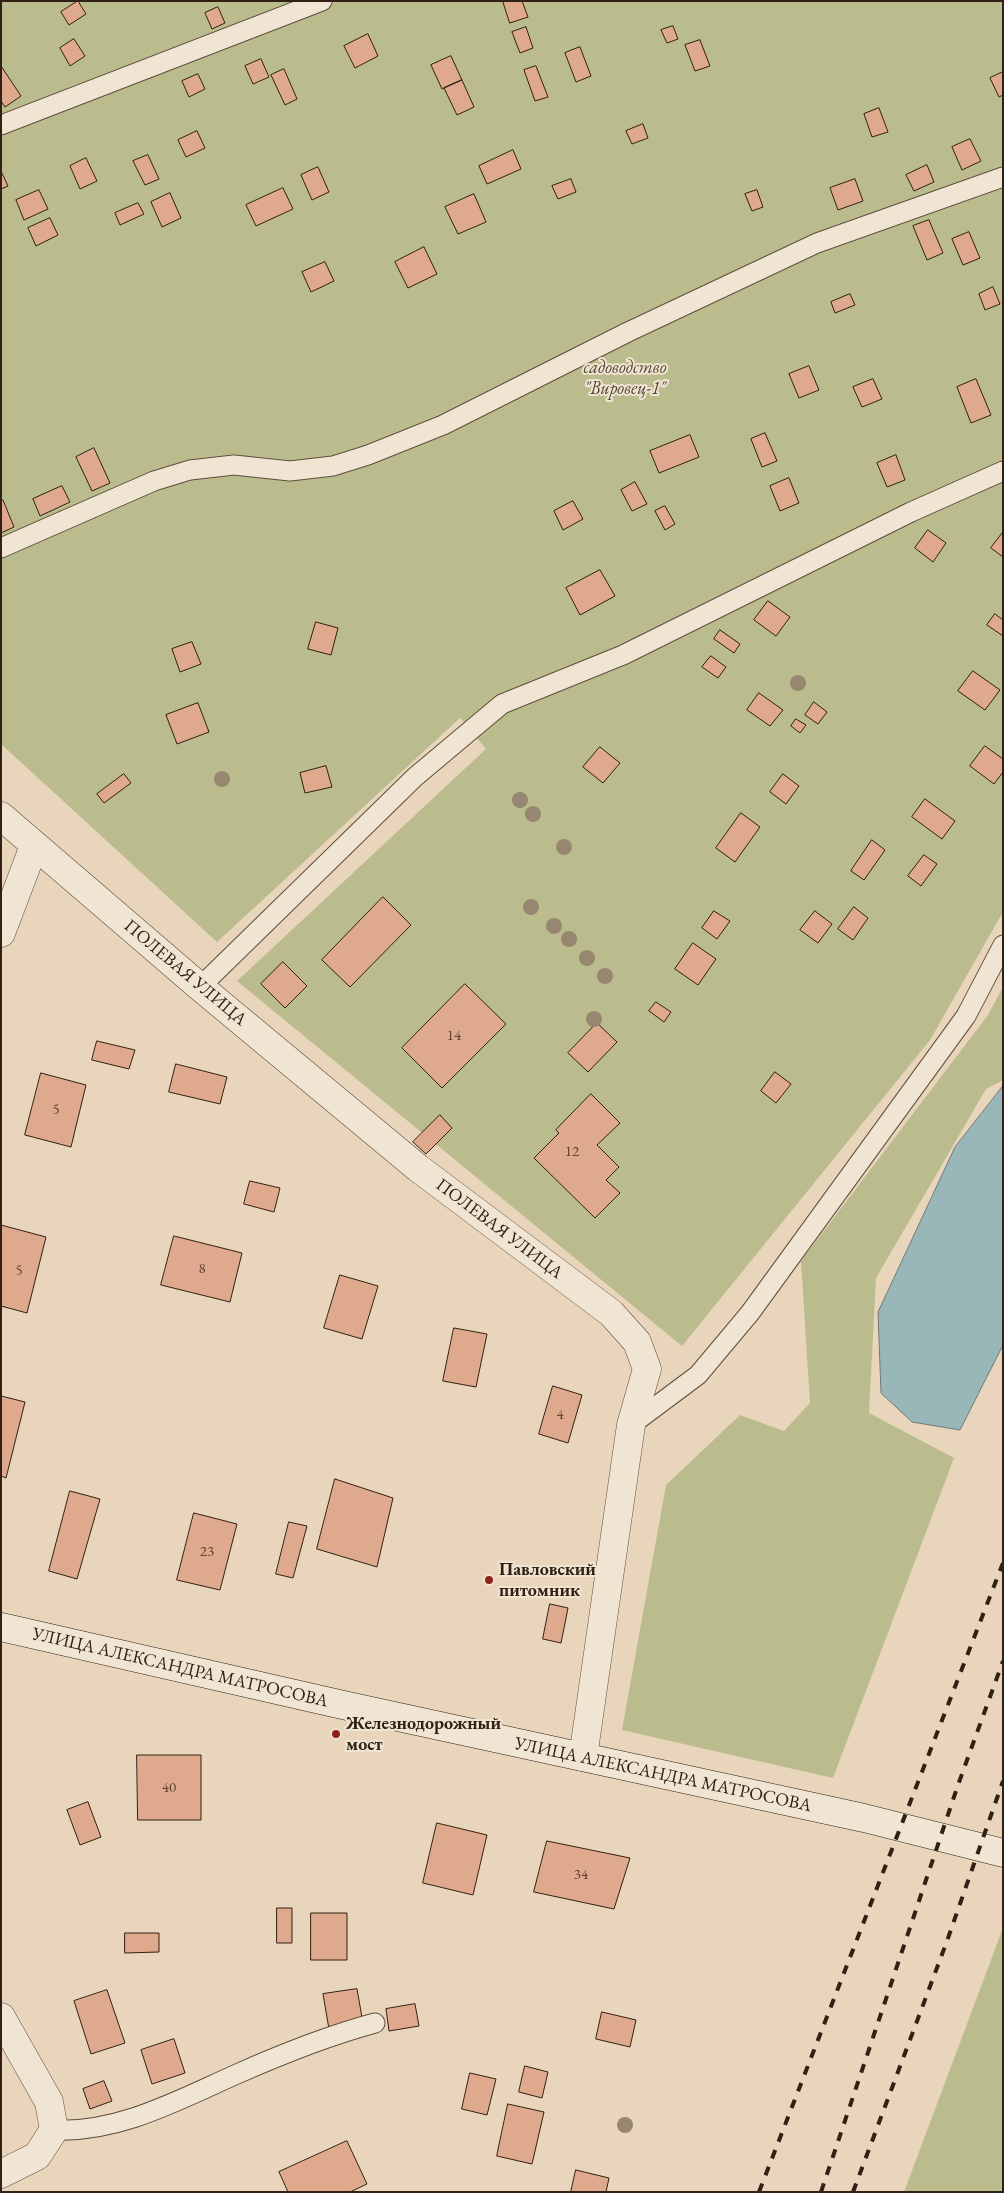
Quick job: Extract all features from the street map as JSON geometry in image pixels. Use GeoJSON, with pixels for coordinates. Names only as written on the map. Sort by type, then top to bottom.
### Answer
{"type":"FeatureCollection","features":[{"type":"Feature","properties":{"kind":"street","name":"ПОЛЕВАЯ УЛИЦА"},"geometry":{"type":"LineString","coordinates":[[1,816],[200,988],[418,1168],[610,1313],[637,1342],[647,1369],[630,1425],[583,1757]]}},
{"type":"Feature","properties":{"kind":"street"},"geometry":{"type":"LineString","coordinates":[[1,933],[34,846]]}},
{"type":"Feature","properties":{"kind":"street","name":"УЛИЦА АЛЕКСАНДРА МАТРОСОВА"},"geometry":{"type":"LineString","coordinates":[[1,1627],[864,1818],[1003,1853]]}},
{"type":"Feature","properties":{"kind":"street"},"geometry":{"type":"LineString","coordinates":[[1,2017],[49,2102],[54,2130],[36,2156],[1,2174]]}},
{"type":"Feature","properties":{"kind":"lane"},"geometry":{"type":"LineString","coordinates":[[1,126],[322,1]]}},
{"type":"Feature","properties":{"kind":"lane"},"geometry":{"type":"LineString","coordinates":[[1,548],[154,481],[190,470],[234,465],[290,471],[332,466],[368,455],[443,424],[628,332],[817,243],[1003,177]]}},
{"type":"Feature","properties":{"kind":"lane"},"geometry":{"type":"LineString","coordinates":[[200,988],[415,777],[502,704],[623,655],[910,512],[1003,471]]}},
{"type":"Feature","properties":{"kind":"lane"},"geometry":{"type":"LineString","coordinates":[[630,1425],[698,1375],[750,1313],[966,1016],[1003,945]]}},
{"type":"Feature","properties":{"kind":"lane"},"geometry":{"type":"LineString","coordinates":[[54,2130],[79,2131],[141,2116],[288,2052],[334,2035],[375,2023]]}},
{"type":"Feature","properties":{"kind":"green space","name":"садоводство \"Вировец-1\""},"geometry":{"type":"Polygon","coordinates":[[[1,1],[1003,1],[1003,912],[930,1040],[682,1346],[237,981],[486,749],[460,718],[217,942],[1,744],[1,1]]]}},
{"type":"Feature","properties":{"kind":"green space"},"geometry":{"type":"Polygon","coordinates":[[[1003,987],[1003,1080],[986,1089],[876,1278],[869,1413],[954,1458],[833,1778],[622,1730],[666,1485],[740,1415],[784,1431],[810,1403],[801,1261],[988,1015],[1003,987]]]}},
{"type":"Feature","properties":{"kind":"green space"},"geometry":{"type":"Polygon","coordinates":[[[1003,1928],[1003,2192],[904,2192],[1003,1928]]]}},
{"type":"Feature","properties":{"kind":"water"},"geometry":{"type":"Polygon","coordinates":[[[1003,1086],[1003,1345],[960,1430],[912,1422],[881,1393],[878,1312],[955,1147],[1003,1086]]]}},
{"type":"Feature","properties":{"kind":"building"},"geometry":{"type":"Polygon","coordinates":[[[78,1],[86,14],[69,25],[61,12],[78,1]]]}},
{"type":"Feature","properties":{"kind":"building"},"geometry":{"type":"Polygon","coordinates":[[[503,1],[522,1],[528,17],[510,23],[503,1]]]}},
{"type":"Feature","properties":{"kind":"building"},"geometry":{"type":"Polygon","coordinates":[[[218,7],[225,23],[212,29],[205,13],[218,7]]]}},
{"type":"Feature","properties":{"kind":"building"},"geometry":{"type":"Polygon","coordinates":[[[673,26],[678,39],[667,43],[661,30],[673,26]]]}},
{"type":"Feature","properties":{"kind":"building"},"geometry":{"type":"Polygon","coordinates":[[[526,27],[533,48],[520,53],[512,32],[526,27]]]}},
{"type":"Feature","properties":{"kind":"building"},"geometry":{"type":"Polygon","coordinates":[[[368,34],[378,56],[355,68],[344,46],[368,34]]]}},
{"type":"Feature","properties":{"kind":"building"},"geometry":{"type":"Polygon","coordinates":[[[74,39],[85,56],[70,66],[60,48],[74,39]]]}},
{"type":"Feature","properties":{"kind":"building"},"geometry":{"type":"Polygon","coordinates":[[[700,40],[710,66],[695,71],[685,45],[700,40]]]}},
{"type":"Feature","properties":{"kind":"building"},"geometry":{"type":"Polygon","coordinates":[[[580,47],[591,76],[576,82],[565,53],[580,47]]]}},
{"type":"Feature","properties":{"kind":"building"},"geometry":{"type":"Polygon","coordinates":[[[451,56],[462,80],[442,89],[431,65],[451,56]]]}},
{"type":"Feature","properties":{"kind":"building"},"geometry":{"type":"Polygon","coordinates":[[[261,59],[269,77],[253,84],[245,66],[261,59]]]}},
{"type":"Feature","properties":{"kind":"building"},"geometry":{"type":"Polygon","coordinates":[[[1,66],[21,96],[5,107],[1,101],[1,66]]]}},
{"type":"Feature","properties":{"kind":"building"},"geometry":{"type":"Polygon","coordinates":[[[536,66],[548,97],[535,101],[524,70],[536,66]]]}},
{"type":"Feature","properties":{"kind":"building"},"geometry":{"type":"Polygon","coordinates":[[[284,69],[297,99],[285,105],[271,75],[284,69]]]}},
{"type":"Feature","properties":{"kind":"building"},"geometry":{"type":"Polygon","coordinates":[[[1003,72],[1003,95],[999,97],[990,78],[1003,72]]]}},
{"type":"Feature","properties":{"kind":"building"},"geometry":{"type":"Polygon","coordinates":[[[198,74],[205,89],[189,97],[182,81],[198,74]]]}},
{"type":"Feature","properties":{"kind":"building"},"geometry":{"type":"Polygon","coordinates":[[[462,80],[474,107],[457,115],[444,88],[462,80]]]}},
{"type":"Feature","properties":{"kind":"building"},"geometry":{"type":"Polygon","coordinates":[[[879,108],[888,132],[872,137],[864,114],[879,108]]]}},
{"type":"Feature","properties":{"kind":"building"},"geometry":{"type":"Polygon","coordinates":[[[643,124],[648,138],[632,144],[626,131],[643,124]]]}},
{"type":"Feature","properties":{"kind":"building"},"geometry":{"type":"Polygon","coordinates":[[[197,131],[205,148],[186,157],[178,140],[197,131]]]}},
{"type":"Feature","properties":{"kind":"building"},"geometry":{"type":"Polygon","coordinates":[[[970,139],[981,161],[962,170],[952,147],[970,139]]]}},
{"type":"Feature","properties":{"kind":"building"},"geometry":{"type":"Polygon","coordinates":[[[513,150],[521,169],[487,184],[479,166],[513,150]]]}},
{"type":"Feature","properties":{"kind":"building"},"geometry":{"type":"Polygon","coordinates":[[[148,155],[159,179],[145,185],[133,161],[148,155]]]}},
{"type":"Feature","properties":{"kind":"building"},"geometry":{"type":"Polygon","coordinates":[[[86,158],[97,181],[80,189],[70,166],[86,158]]]}},
{"type":"Feature","properties":{"kind":"building"},"geometry":{"type":"Polygon","coordinates":[[[927,165],[934,182],[914,191],[906,175],[927,165]]]}},
{"type":"Feature","properties":{"kind":"building"},"geometry":{"type":"Polygon","coordinates":[[[318,167],[329,192],[312,200],[301,175],[318,167]]]}},
{"type":"Feature","properties":{"kind":"building"},"geometry":{"type":"Polygon","coordinates":[[[1,171],[8,186],[1,189],[1,171]]]}},
{"type":"Feature","properties":{"kind":"building"},"geometry":{"type":"Polygon","coordinates":[[[571,179],[576,192],[558,199],[552,186],[571,179]]]}},
{"type":"Feature","properties":{"kind":"building"},"geometry":{"type":"Polygon","coordinates":[[[855,179],[863,201],[838,210],[830,188],[855,179]]]}},
{"type":"Feature","properties":{"kind":"building"},"geometry":{"type":"Polygon","coordinates":[[[283,188],[293,209],[256,226],[246,205],[283,188]]]}},
{"type":"Feature","properties":{"kind":"building"},"geometry":{"type":"Polygon","coordinates":[[[39,190],[48,209],[24,220],[16,200],[39,190]]]}},
{"type":"Feature","properties":{"kind":"building"},"geometry":{"type":"Polygon","coordinates":[[[757,190],[763,207],[752,211],[745,194],[757,190]]]}},
{"type":"Feature","properties":{"kind":"building"},"geometry":{"type":"Polygon","coordinates":[[[170,193],[181,218],[162,227],[151,202],[170,193]]]}},
{"type":"Feature","properties":{"kind":"building"},"geometry":{"type":"Polygon","coordinates":[[[474,194],[486,222],[458,234],[445,207],[474,194]]]}},
{"type":"Feature","properties":{"kind":"building"},"geometry":{"type":"Polygon","coordinates":[[[138,203],[144,214],[120,225],[115,213],[138,203]]]}},
{"type":"Feature","properties":{"kind":"building"},"geometry":{"type":"Polygon","coordinates":[[[50,218],[58,235],[36,246],[28,228],[50,218]]]}},
{"type":"Feature","properties":{"kind":"building"},"geometry":{"type":"Polygon","coordinates":[[[929,220],[943,253],[927,260],[913,226],[929,220]]]}},
{"type":"Feature","properties":{"kind":"building"},"geometry":{"type":"Polygon","coordinates":[[[969,232],[980,258],[963,265],[952,239],[969,232]]]}},
{"type":"Feature","properties":{"kind":"building"},"geometry":{"type":"Polygon","coordinates":[[[424,247],[437,274],[408,288],[395,262],[424,247]]]}},
{"type":"Feature","properties":{"kind":"building"},"geometry":{"type":"Polygon","coordinates":[[[325,262],[334,281],[311,292],[302,272],[325,262]]]}},
{"type":"Feature","properties":{"kind":"building"},"geometry":{"type":"Polygon","coordinates":[[[993,287],[1000,304],[985,310],[979,294],[993,287]]]}},
{"type":"Feature","properties":{"kind":"building"},"geometry":{"type":"Polygon","coordinates":[[[850,294],[855,305],[835,313],[831,302],[850,294]]]}},
{"type":"Feature","properties":{"kind":"building"},"geometry":{"type":"Polygon","coordinates":[[[809,366],[819,390],[799,398],[789,374],[809,366]]]}},
{"type":"Feature","properties":{"kind":"building"},"geometry":{"type":"Polygon","coordinates":[[[873,379],[882,399],[862,407],[853,387],[873,379]]]}},
{"type":"Feature","properties":{"kind":"building"},"geometry":{"type":"Polygon","coordinates":[[[976,379],[991,415],[971,423],[957,387],[976,379]]]}},
{"type":"Feature","properties":{"kind":"building"},"geometry":{"type":"Polygon","coordinates":[[[765,433],[777,461],[762,467],[751,439],[765,433]]]}},
{"type":"Feature","properties":{"kind":"building"},"geometry":{"type":"Polygon","coordinates":[[[690,435],[699,457],[659,473],[650,451],[690,435]]]}},
{"type":"Feature","properties":{"kind":"building"},"geometry":{"type":"Polygon","coordinates":[[[94,448],[110,483],[92,491],[76,457],[94,448]]]}},
{"type":"Feature","properties":{"kind":"building"},"geometry":{"type":"Polygon","coordinates":[[[896,455],[905,480],[887,487],[877,463],[896,455]]]}},
{"type":"Feature","properties":{"kind":"building"},"geometry":{"type":"Polygon","coordinates":[[[789,478],[799,503],[780,511],[770,486],[789,478]]]}},
{"type":"Feature","properties":{"kind":"building"},"geometry":{"type":"Polygon","coordinates":[[[635,482],[647,504],[632,511],[621,490],[635,482]]]}},
{"type":"Feature","properties":{"kind":"building"},"geometry":{"type":"Polygon","coordinates":[[[62,486],[70,502],[40,516],[33,499],[62,486]]]}},
{"type":"Feature","properties":{"kind":"building"},"geometry":{"type":"Polygon","coordinates":[[[3,500],[14,527],[1,533],[1,501],[3,500]]]}},
{"type":"Feature","properties":{"kind":"building"},"geometry":{"type":"Polygon","coordinates":[[[573,501],[583,519],[563,530],[554,511],[573,501]]]}},
{"type":"Feature","properties":{"kind":"building"},"geometry":{"type":"Polygon","coordinates":[[[665,506],[675,524],[665,530],[655,511],[665,506]]]}},
{"type":"Feature","properties":{"kind":"building"},"geometry":{"type":"Polygon","coordinates":[[[928,530],[946,543],[933,562],[915,548],[928,530]]]}},
{"type":"Feature","properties":{"kind":"building"},"geometry":{"type":"Polygon","coordinates":[[[1003,532],[1003,557],[991,548],[1003,532]]]}},
{"type":"Feature","properties":{"kind":"building"},"geometry":{"type":"Polygon","coordinates":[[[600,570],[615,596],[580,615],[566,588],[600,570]]]}},
{"type":"Feature","properties":{"kind":"building"},"geometry":{"type":"Polygon","coordinates":[[[768,601],[790,617],[776,636],[754,620],[768,601]]]}},
{"type":"Feature","properties":{"kind":"building"},"geometry":{"type":"Polygon","coordinates":[[[995,614],[1003,620],[1003,636],[987,625],[995,614]]]}},
{"type":"Feature","properties":{"kind":"building"},"geometry":{"type":"Polygon","coordinates":[[[316,622],[338,628],[331,655],[308,649],[316,622]]]}},
{"type":"Feature","properties":{"kind":"building"},"geometry":{"type":"Polygon","coordinates":[[[720,630],[740,644],[734,653],[714,639],[720,630]]]}},
{"type":"Feature","properties":{"kind":"building"},"geometry":{"type":"Polygon","coordinates":[[[192,642],[201,664],[180,672],[172,649],[192,642]]]}},
{"type":"Feature","properties":{"kind":"building"},"geometry":{"type":"Polygon","coordinates":[[[711,656],[726,667],[718,678],[702,667],[711,656]]]}},
{"type":"Feature","properties":{"kind":"building"},"geometry":{"type":"Polygon","coordinates":[[[973,671],[1000,690],[985,710],[958,691],[973,671]]]}},
{"type":"Feature","properties":{"kind":"building"},"geometry":{"type":"Polygon","coordinates":[[[759,693],[783,710],[770,726],[747,710],[759,693]]]}},
{"type":"Feature","properties":{"kind":"building"},"geometry":{"type":"Polygon","coordinates":[[[814,702],[827,712],[818,724],[805,715],[814,702]]]}},
{"type":"Feature","properties":{"kind":"building"},"geometry":{"type":"Polygon","coordinates":[[[198,703],[209,732],[177,744],[166,715],[198,703]]]}},
{"type":"Feature","properties":{"kind":"building"},"geometry":{"type":"Polygon","coordinates":[[[796,719],[806,725],[800,733],[791,726],[796,719]]]}},
{"type":"Feature","properties":{"kind":"building"},"geometry":{"type":"Polygon","coordinates":[[[985,746],[1003,759],[1003,772],[994,784],[970,766],[985,746]]]}},
{"type":"Feature","properties":{"kind":"building"},"geometry":{"type":"Polygon","coordinates":[[[600,747],[620,763],[603,783],[583,767],[600,747]]]}},
{"type":"Feature","properties":{"kind":"building"},"geometry":{"type":"Polygon","coordinates":[[[326,766],[332,787],[305,793],[300,773],[326,766]]]}},
{"type":"Feature","properties":{"kind":"building"},"geometry":{"type":"Polygon","coordinates":[[[124,774],[131,783],[104,803],[97,794],[124,774]]]}},
{"type":"Feature","properties":{"kind":"building"},"geometry":{"type":"Polygon","coordinates":[[[783,774],[799,786],[786,804],[770,792],[783,774]]]}},
{"type":"Feature","properties":{"kind":"building"},"geometry":{"type":"Polygon","coordinates":[[[925,799],[955,821],[942,839],[912,817],[925,799]]]}},
{"type":"Feature","properties":{"kind":"building"},"geometry":{"type":"Polygon","coordinates":[[[741,813],[760,827],[735,862],[716,848],[741,813]]]}},
{"type":"Feature","properties":{"kind":"building"},"geometry":{"type":"Polygon","coordinates":[[[872,840],[885,850],[864,880],[851,871],[872,840]]]}},
{"type":"Feature","properties":{"kind":"building"},"geometry":{"type":"Polygon","coordinates":[[[924,855],[937,864],[921,886],[908,876],[924,855]]]}},
{"type":"Feature","properties":{"kind":"building"},"geometry":{"type":"Polygon","coordinates":[[[383,897],[411,925],[350,987],[322,960],[383,897]]]}},
{"type":"Feature","properties":{"kind":"building"},"geometry":{"type":"Polygon","coordinates":[[[854,907],[868,918],[853,940],[838,929],[854,907]]]}},
{"type":"Feature","properties":{"kind":"building"},"geometry":{"type":"Polygon","coordinates":[[[714,911],[730,921],[717,939],[702,928],[714,911]]]}},
{"type":"Feature","properties":{"kind":"building"},"geometry":{"type":"Polygon","coordinates":[[[815,911],[832,924],[818,943],[800,930],[815,911]]]}},
{"type":"Feature","properties":{"kind":"building"},"geometry":{"type":"Polygon","coordinates":[[[693,943],[716,959],[698,985],[675,969],[693,943]]]}},
{"type":"Feature","properties":{"kind":"building"},"geometry":{"type":"Polygon","coordinates":[[[283,962],[307,986],[285,1008],[261,984],[283,962]]]}},
{"type":"Feature","properties":{"kind":"building"},"geometry":{"type":"Polygon","coordinates":[[[465,984],[506,1024],[442,1088],[402,1048],[465,984]]]}},
{"type":"Feature","properties":{"kind":"building"},"geometry":{"type":"Polygon","coordinates":[[[656,1002],[671,1012],[664,1022],[649,1011],[656,1002]]]}},
{"type":"Feature","properties":{"kind":"building"},"geometry":{"type":"Polygon","coordinates":[[[597,1023],[617,1042],[588,1072],[568,1053],[597,1023]]]}},
{"type":"Feature","properties":{"kind":"building"},"geometry":{"type":"Polygon","coordinates":[[[97,1041],[135,1050],[129,1069],[92,1060],[97,1041]]]}},
{"type":"Feature","properties":{"kind":"building"},"geometry":{"type":"Polygon","coordinates":[[[176,1064],[227,1077],[220,1104],[169,1092],[176,1064]]]}},
{"type":"Feature","properties":{"kind":"building"},"geometry":{"type":"Polygon","coordinates":[[[775,1072],[791,1084],[776,1103],[761,1091],[775,1072]]]}},
{"type":"Feature","properties":{"kind":"building"},"geometry":{"type":"Polygon","coordinates":[[[41,1073],[86,1085],[71,1147],[25,1135],[41,1073]]]}},
{"type":"Feature","properties":{"kind":"building"},"geometry":{"type":"Polygon","coordinates":[[[591,1094],[620,1123],[597,1145],[619,1167],[606,1180],[620,1193],[595,1218],[534,1158],[559,1133],[556,1130],[591,1094]]]}},
{"type":"Feature","properties":{"kind":"building"},"geometry":{"type":"Polygon","coordinates":[[[440,1115],[452,1128],[426,1154],[413,1142],[440,1115]]]}},
{"type":"Feature","properties":{"kind":"building"},"geometry":{"type":"Polygon","coordinates":[[[250,1181],[280,1188],[274,1212],[244,1204],[250,1181]]]}},
{"type":"Feature","properties":{"kind":"building"},"geometry":{"type":"Polygon","coordinates":[[[1,1225],[46,1237],[27,1313],[1,1306],[1,1225]]]}},
{"type":"Feature","properties":{"kind":"building"},"geometry":{"type":"Polygon","coordinates":[[[174,1236],[242,1253],[230,1302],[161,1285],[174,1236]]]}},
{"type":"Feature","properties":{"kind":"building"},"geometry":{"type":"Polygon","coordinates":[[[340,1275],[378,1286],[362,1339],[324,1328],[340,1275]]]}},
{"type":"Feature","properties":{"kind":"building"},"geometry":{"type":"Polygon","coordinates":[[[454,1328],[487,1334],[476,1387],[443,1381],[454,1328]]]}},
{"type":"Feature","properties":{"kind":"building"},"geometry":{"type":"Polygon","coordinates":[[[553,1386],[582,1395],[568,1443],[539,1434],[553,1386]]]}},
{"type":"Feature","properties":{"kind":"building"},"geometry":{"type":"Polygon","coordinates":[[[1,1396],[25,1402],[6,1478],[1,1476],[1,1396]]]}},
{"type":"Feature","properties":{"kind":"building"},"geometry":{"type":"Polygon","coordinates":[[[335,1479],[393,1498],[377,1567],[317,1549],[335,1479]]]}},
{"type":"Feature","properties":{"kind":"building"},"geometry":{"type":"Polygon","coordinates":[[[70,1491],[100,1499],[77,1579],[49,1571],[70,1491]]]}},
{"type":"Feature","properties":{"kind":"building"},"geometry":{"type":"Polygon","coordinates":[[[194,1513],[237,1524],[220,1590],[177,1580],[194,1513]]]}},
{"type":"Feature","properties":{"kind":"building"},"geometry":{"type":"Polygon","coordinates":[[[289,1522],[307,1526],[293,1578],[276,1574],[289,1522]]]}},
{"type":"Feature","properties":{"kind":"building"},"geometry":{"type":"Polygon","coordinates":[[[550,1604],[568,1608],[561,1643],[543,1639],[550,1604]]]}},
{"type":"Feature","properties":{"kind":"building"},"geometry":{"type":"Polygon","coordinates":[[[137,1755],[201,1755],[201,1820],[138,1820],[137,1755]]]}},
{"type":"Feature","properties":{"kind":"building"},"geometry":{"type":"Polygon","coordinates":[[[88,1802],[101,1837],[80,1845],[67,1810],[88,1802]]]}},
{"type":"Feature","properties":{"kind":"building"},"geometry":{"type":"Polygon","coordinates":[[[437,1823],[487,1835],[473,1895],[423,1883],[437,1823]]]}},
{"type":"Feature","properties":{"kind":"building"},"geometry":{"type":"Polygon","coordinates":[[[547,1841],[630,1858],[614,1909],[534,1892],[547,1841]]]}},
{"type":"Feature","properties":{"kind":"building"},"geometry":{"type":"Polygon","coordinates":[[[277,1908],[292,1908],[292,1943],[277,1943],[277,1908]]]}},
{"type":"Feature","properties":{"kind":"building"},"geometry":{"type":"Polygon","coordinates":[[[311,1913],[347,1913],[347,1960],[311,1960],[311,1913]]]}},
{"type":"Feature","properties":{"kind":"building"},"geometry":{"type":"Polygon","coordinates":[[[125,1933],[159,1933],[159,1952],[125,1953],[125,1933]]]}},
{"type":"Feature","properties":{"kind":"building"},"geometry":{"type":"Polygon","coordinates":[[[357,1989],[363,2023],[329,2029],[323,1994],[357,1989]]]}},
{"type":"Feature","properties":{"kind":"building"},"geometry":{"type":"Polygon","coordinates":[[[107,1990],[125,2043],[91,2054],[74,2001],[107,1990]]]}},
{"type":"Feature","properties":{"kind":"building"},"geometry":{"type":"Polygon","coordinates":[[[415,2004],[419,2026],[389,2031],[386,2009],[415,2004]]]}},
{"type":"Feature","properties":{"kind":"building"},"geometry":{"type":"Polygon","coordinates":[[[602,2012],[636,2020],[630,2047],[596,2039],[602,2012]]]}},
{"type":"Feature","properties":{"kind":"building"},"geometry":{"type":"Polygon","coordinates":[[[174,2039],[185,2073],[152,2084],[141,2050],[174,2039]]]}},
{"type":"Feature","properties":{"kind":"building"},"geometry":{"type":"Polygon","coordinates":[[[525,2066],[548,2072],[542,2098],[519,2092],[525,2066]]]}},
{"type":"Feature","properties":{"kind":"building"},"geometry":{"type":"Polygon","coordinates":[[[470,2073],[496,2079],[487,2115],[462,2109],[470,2073]]]}},
{"type":"Feature","properties":{"kind":"building"},"geometry":{"type":"Polygon","coordinates":[[[104,2081],[112,2101],[90,2109],[83,2089],[104,2081]]]}},
{"type":"Feature","properties":{"kind":"building"},"geometry":{"type":"Polygon","coordinates":[[[508,2104],[544,2112],[532,2164],[497,2156],[508,2104]]]}},
{"type":"Feature","properties":{"kind":"building"},"geometry":{"type":"Polygon","coordinates":[[[347,2141],[367,2184],[350,2192],[288,2192],[279,2172],[347,2141]]]}},
{"type":"Feature","properties":{"kind":"building"},"geometry":{"type":"Polygon","coordinates":[[[576,2170],[609,2178],[606,2192],[571,2192],[576,2170]]]}},
{"type":"Feature","properties":{"kind":"railway"},"geometry":{"type":"LineString","coordinates":[[759,2192],[1003,1563]]}},
{"type":"Feature","properties":{"kind":"railway"},"geometry":{"type":"LineString","coordinates":[[821,2192],[958,1785],[1003,1661]]}},
{"type":"Feature","properties":{"kind":"railway"},"geometry":{"type":"LineString","coordinates":[[853,2192],[947,1941],[1003,1781]]}},
{"type":"Feature","properties":{"kind":"place","name":"Павловский питомник"},"geometry":{"type":"Point","coordinates":[489,1580]}},
{"type":"Feature","properties":{"kind":"place","name":"Железнодорожный мост"},"geometry":{"type":"Point","coordinates":[336,1734]}}]}
